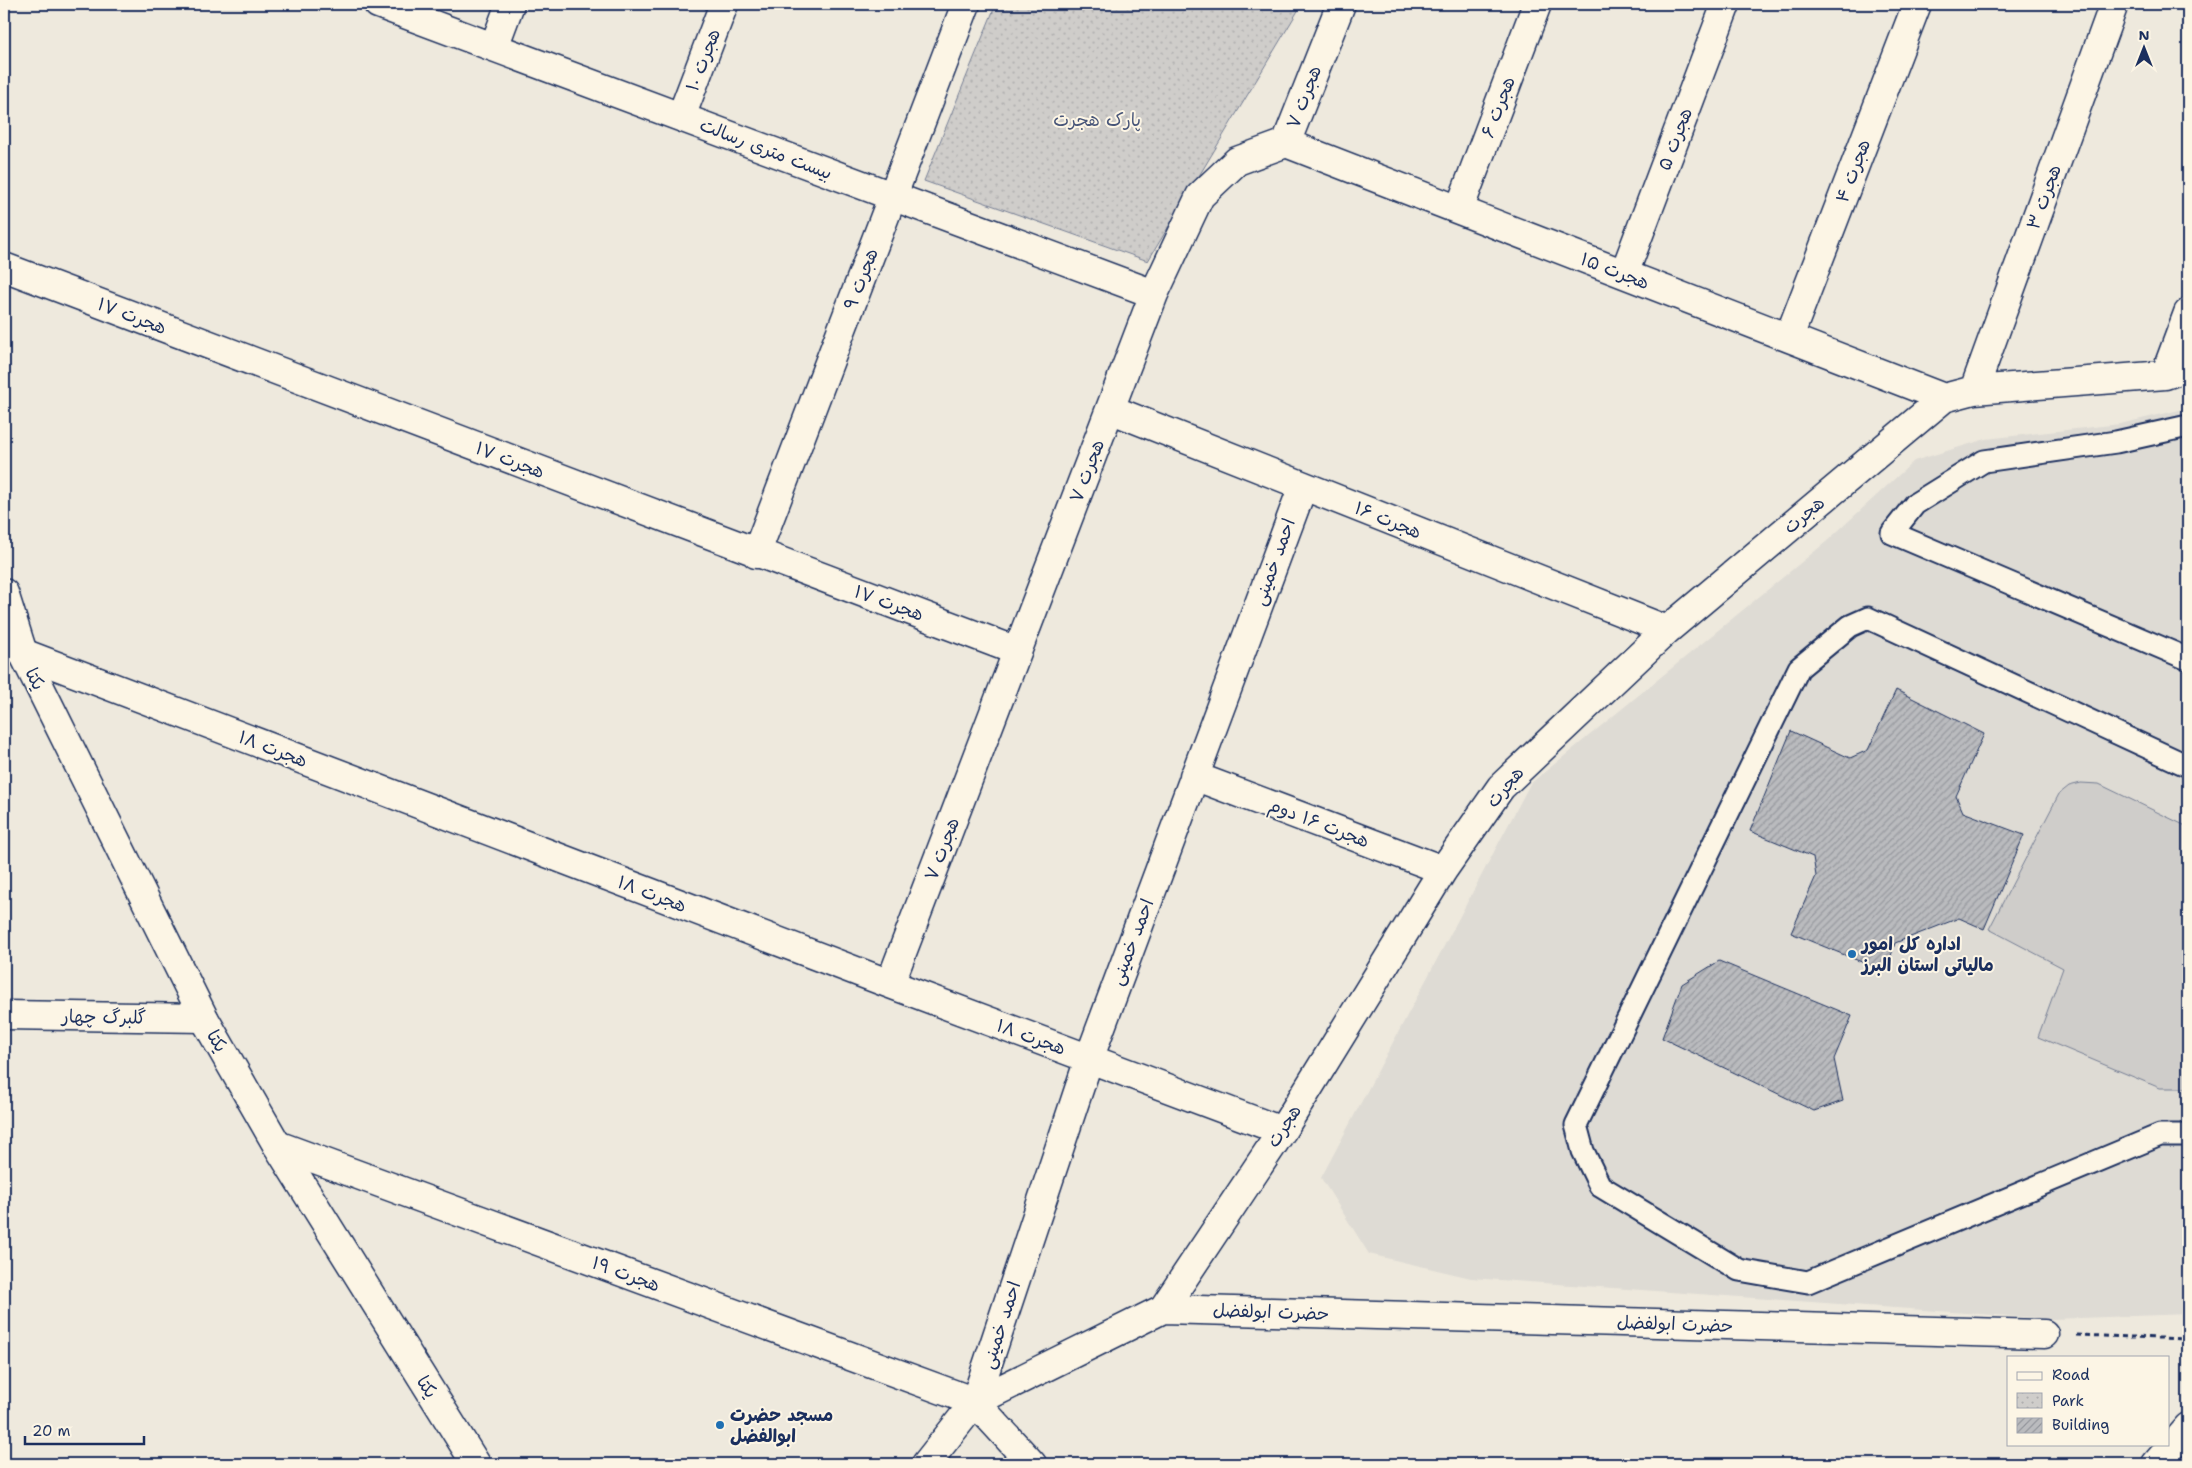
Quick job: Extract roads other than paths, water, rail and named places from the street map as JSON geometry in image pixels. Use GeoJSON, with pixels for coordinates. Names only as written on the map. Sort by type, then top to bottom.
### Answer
{"type":"FeatureCollection","features":[{"type":"Feature","properties":{"kind":"street","name":"بیست متری رسالت"},"geometry":{"type":"LineString","coordinates":[[378,4],[1154,294]]}},
{"type":"Feature","properties":{"kind":"street"},"geometry":{"type":"LineString","coordinates":[[494,47],[510,4]]}},
{"type":"Feature","properties":{"kind":"street","name":"هجرت ۱۰"},"geometry":{"type":"LineString","coordinates":[[681,117],[724,4]]}},
{"type":"Feature","properties":{"kind":"street","name":"هجرت ۹"},"geometry":{"type":"LineString","coordinates":[[756,554],[966,4]]}},
{"type":"Feature","properties":{"kind":"street","name":"هجرت ۷"},"geometry":{"type":"LineString","coordinates":[[890,984],[1154,294],[1200,196],[1238,161],[1286,143],[1341,4]]}},
{"type":"Feature","properties":{"kind":"street","name":"هجرت ۶"},"geometry":{"type":"LineString","coordinates":[[1459,210],[1537,4]]}},
{"type":"Feature","properties":{"kind":"street","name":"هجرت ۵"},"geometry":{"type":"LineString","coordinates":[[1624,274],[1726,4]]}},
{"type":"Feature","properties":{"kind":"street","name":"هجرت ۴"},"geometry":{"type":"LineString","coordinates":[[1789,338],[1917,4]]}},
{"type":"Feature","properties":{"kind":"street","name":"هجرت ۳"},"geometry":{"type":"LineString","coordinates":[[1974,390],[2114,4]]}},
{"type":"Feature","properties":{"kind":"street","name":"هجرت ۱۵"},"geometry":{"type":"LineString","coordinates":[[1286,143],[1944,398]]}},
{"type":"Feature","properties":{"kind":"street","name":"هجرت ۱۷"},"geometry":{"type":"LineString","coordinates":[[4,267],[756,554],[1018,651]]}},
{"type":"Feature","properties":{"kind":"street"},"geometry":{"type":"LineString","coordinates":[[2177,371],[2188,312]]}},
{"type":"Feature","properties":{"kind":"street","name":"هجرت"},"geometry":{"type":"LineString","coordinates":[[975,1402],[1162,1310],[1282,1131],[1444,870],[1501,787],[1667,630],[1944,398],[1974,390],[2177,371]]}},
{"type":"Feature","properties":{"kind":"street","name":"هجرت ۱۶"},"geometry":{"type":"LineString","coordinates":[[1110,409],[1667,630]]}},
{"type":"Feature","properties":{"kind":"street","name":"احمد خمینی"},"geometry":{"type":"LineString","coordinates":[[975,1402],[1089,1058],[1303,486]]}},
{"type":"Feature","properties":{"kind":"street","name":"یکتا"},"geometry":{"type":"LineString","coordinates":[[4,593],[22,653],[204,1018],[276,1145],[476,1464]]}},
{"type":"Feature","properties":{"kind":"street","name":"هجرت ۱۸"},"geometry":{"type":"LineString","coordinates":[[22,653],[890,984],[1282,1131]]}},
{"type":"Feature","properties":{"kind":"street","name":"هجرت ۱۶ دوم"},"geometry":{"type":"LineString","coordinates":[[1194,776],[1444,870]]}},
{"type":"Feature","properties":{"kind":"street","name":"گلبرگ چهار"},"geometry":{"type":"LineString","coordinates":[[4,1015],[204,1018]]}},
{"type":"Feature","properties":{"kind":"street","name":"هجرت ۱۹"},"geometry":{"type":"LineString","coordinates":[[276,1145],[975,1402]]}},
{"type":"Feature","properties":{"kind":"street","name":"حضرت ابولفضل"},"geometry":{"type":"LineString","coordinates":[[1162,1310],[2044,1334]]}},
{"type":"Feature","properties":{"kind":"street"},"geometry":{"type":"LineString","coordinates":[[926,1464],[975,1402],[1032,1464]]}},
{"type":"Feature","properties":{"kind":"street"},"geometry":{"type":"LineString","coordinates":[[2156,1464],[2188,1426]]}},
{"type":"Feature","properties":{"kind":"lane"},"geometry":{"type":"LineString","coordinates":[[2188,426],[2116,442],[1984,461],[1915,504],[1892,534],[2188,659]]}},
{"type":"Feature","properties":{"kind":"lane"},"geometry":{"type":"LineString","coordinates":[[2188,766],[1868,618],[1850,626],[1799,668],[1576,1125],[1583,1151],[1600,1186],[1739,1270],[1808,1282],[2160,1135],[2188,1135]]}},
{"type":"Feature","properties":{"kind":"place","name":"اداره کل امور مالیاتی استان البرز"},"geometry":{"type":"Point","coordinates":[1852,954]}},
{"type":"Feature","properties":{"kind":"place","name":"مسجد حضرت ابوالفضل"},"geometry":{"type":"Point","coordinates":[720,1425]}},
{"type":"Feature","properties":{"kind":"park label","name":"پارک هجرت"},"geometry":{"type":"Point","coordinates":[1097,120]}}]}
